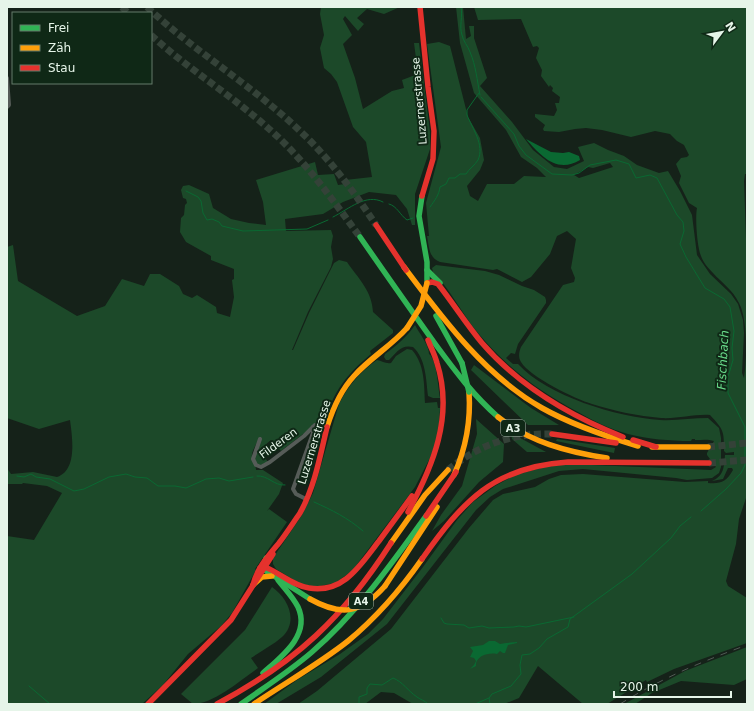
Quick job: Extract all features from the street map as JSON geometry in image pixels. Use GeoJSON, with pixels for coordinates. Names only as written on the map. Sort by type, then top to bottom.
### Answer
{"type":"FeatureCollection","features":[{"type":"Feature","properties":{"kind":"main road","name":"Luzernerstrasse"},"geometry":{"type":"LineString","coordinates":[[148,704],[166,688],[188,662],[231,620],[237,612],[265,568],[268,558],[295,520],[306,499],[316,473],[333,409],[347,384],[364,366],[394,342],[407,328],[421,306],[427,283],[427,270],[419,216],[421,201],[433,159],[434,131],[420,7]]}},
{"type":"Feature","properties":{"kind":"main road"},"geometry":{"type":"LineString","coordinates":[[376,225],[404,267],[453,331],[490,370],[510,387],[532,402],[560,417],[598,434],[638,446]]}},
{"type":"Feature","properties":{"kind":"main road","name":"A3"},"geometry":{"type":"LineString","coordinates":[[360,237],[471,393],[496,416],[511,427],[530,437],[574,452],[653,463]]}},
{"type":"Feature","properties":{"kind":"main road","name":"A4"},"geometry":{"type":"LineString","coordinates":[[242,704],[297,664],[348,617],[397,555],[456,472],[466,441],[470,414],[468,392],[462,363],[446,332],[404,267]]}},
{"type":"Feature","properties":{"kind":"main road"},"geometry":{"type":"LineString","coordinates":[[427,270],[441,284],[477,337],[504,368],[521,382],[562,409],[613,434],[656,447]]}},
{"type":"Feature","properties":{"kind":"main road"},"geometry":{"type":"LineString","coordinates":[[427,283],[435,282],[445,292]]}},
{"type":"Feature","properties":{"kind":"main road","name":"A4"},"geometry":{"type":"LineString","coordinates":[[379,562],[418,494],[434,458],[441,438],[444,421],[442,383],[439,366],[418,320]]}},
{"type":"Feature","properties":{"kind":"main road"},"geometry":{"type":"LineString","coordinates":[[552,434],[638,446],[688,448],[708,447]]}},
{"type":"Feature","properties":{"kind":"main road"},"geometry":{"type":"LineString","coordinates":[[265,568],[309,589],[331,587],[347,579],[359,567],[403,510],[434,458]]}},
{"type":"Feature","properties":{"kind":"main road","name":"A3"},"geometry":{"type":"LineString","coordinates":[[242,704],[300,670],[364,627],[398,593],[459,509],[499,479],[524,468],[555,462],[710,463]]}},
{"type":"Feature","properties":{"kind":"main road","name":"A4"},"geometry":{"type":"LineString","coordinates":[[217,704],[258,681],[287,661],[323,631],[347,605],[379,562],[427,492],[448,470]]}},
{"type":"Feature","properties":{"kind":"main road"},"geometry":{"type":"LineString","coordinates":[[253,585],[262,577],[275,578],[331,610],[351,610],[361,607],[376,597],[386,586],[434,513],[456,472]]}},
{"type":"Feature","properties":{"kind":"main road"},"geometry":{"type":"LineString","coordinates":[[265,568],[269,565],[268,558]]}},
{"type":"Feature","properties":{"kind":"main road"},"geometry":{"type":"LineString","coordinates":[[231,697],[278,660],[294,642],[300,632],[302,618],[299,608],[291,595],[265,568]]}},
{"type":"Feature","properties":{"kind":"main road"},"geometry":{"type":"LineString","coordinates":[[254,704],[339,648],[364,627]]}},
{"type":"Feature","properties":{"kind":"street"},"geometry":{"type":"LineString","coordinates":[[7,78],[9,105],[7,107]]}},
{"type":"Feature","properties":{"kind":"street","name":"Filderen"},"geometry":{"type":"LineString","coordinates":[[260,439],[253,459],[256,465],[261,467],[270,462],[304,436],[313,427],[318,424],[328,425]]}},
{"type":"Feature","properties":{"kind":"street","name":"Filderen"},"geometry":{"type":"LineString","coordinates":[[306,499],[296,494],[293,489],[313,433],[313,427]]}},
{"type":"Feature","properties":{"kind":"shaded area"},"geometry":{"type":"Polygon","coordinates":[[[321,7],[400,7],[384,14],[367,9],[357,18],[364,24],[358,31],[345,16],[343,19],[352,35],[343,44],[355,78],[363,109],[392,91],[404,88],[402,80],[418,74],[414,43],[419,43],[430,132],[430,149],[415,194],[415,225],[412,225],[407,209],[396,195],[369,192],[343,202],[323,214],[285,219],[286,231],[331,230],[333,236],[331,247],[333,259],[331,267],[308,312],[292,350],[334,263],[339,260],[347,262],[368,292],[373,312],[393,330],[393,333],[370,351],[371,354],[348,376],[332,401],[325,422],[315,423],[281,451],[271,440],[259,450],[268,462],[261,465],[257,464],[254,458],[258,440],[252,455],[256,470],[263,470],[283,483],[279,494],[267,511],[269,509],[287,522],[255,569],[256,570],[232,613],[221,626],[188,654],[163,685],[142,704],[7,704],[7,536],[34,540],[62,493],[47,486],[23,483],[7,484],[7,468],[11,474],[33,472],[57,477],[64,473],[71,460],[72,435],[70,420],[39,429],[7,418],[7,247],[13,245],[18,281],[77,316],[105,306],[122,279],[144,286],[150,274],[160,274],[179,286],[183,294],[192,298],[197,295],[216,307],[217,313],[230,317],[234,297],[232,280],[234,279],[234,269],[211,260],[211,256],[186,242],[180,232],[181,218],[184,215],[185,205],[187,203],[186,199],[183,198],[181,190],[183,186],[189,185],[209,194],[213,208],[231,219],[266,225],[263,202],[256,180],[315,162],[318,175],[334,174],[338,185],[345,184],[345,180],[372,177],[366,142],[353,127],[337,82],[324,68],[320,48],[324,35],[320,14],[321,7]]]}},
{"type":"Feature","properties":{"kind":"shaded area"},"geometry":{"type":"Polygon","coordinates":[[[456,7],[463,7],[466,39],[471,36],[469,26],[474,26],[474,38],[487,78],[480,86],[512,122],[533,150],[554,167],[567,169],[584,161],[578,147],[594,143],[624,156],[637,165],[659,173],[668,171],[692,215],[697,255],[710,274],[731,294],[738,304],[743,320],[744,333],[742,373],[744,378],[746,340],[742,310],[734,294],[709,269],[701,256],[698,246],[696,218],[697,208],[689,203],[679,183],[681,176],[676,164],[681,158],[689,155],[684,145],[670,134],[655,131],[631,137],[586,128],[559,132],[544,131],[543,129],[545,125],[535,117],[535,114],[554,116],[557,110],[555,103],[559,103],[560,97],[552,91],[553,88],[550,85],[549,87],[541,76],[542,70],[536,58],[539,48],[537,46],[533,47],[521,19],[478,20],[474,7],[747,7],[747,174],[745,174],[744,181],[747,240],[747,495],[739,519],[736,544],[726,581],[728,586],[747,598],[747,643],[674,669],[647,682],[646,680],[607,704],[583,704],[538,666],[519,698],[504,704],[413,704],[394,693],[381,692],[365,704],[298,704],[317,691],[391,629],[469,528],[493,500],[503,494],[535,487],[549,479],[561,475],[583,474],[685,482],[708,481],[708,483],[713,483],[725,480],[733,470],[732,468],[728,468],[723,479],[712,481],[721,474],[724,467],[725,455],[734,455],[734,452],[726,453],[724,451],[724,439],[721,428],[710,415],[661,418],[635,415],[600,407],[575,397],[543,381],[526,368],[521,362],[519,354],[521,347],[563,285],[574,282],[575,278],[571,268],[576,239],[567,231],[557,236],[550,254],[531,277],[522,282],[497,269],[493,270],[440,262],[432,255],[427,236],[429,236],[426,203],[441,147],[427,44],[439,42],[450,46],[468,117],[480,138],[484,160],[480,170],[467,186],[470,196],[478,201],[487,184],[514,184],[524,176],[546,177],[537,168],[521,157],[506,130],[474,93],[460,43],[456,7]],[[610,163],[593,168],[588,167],[574,175],[579,178],[613,167],[610,163]]]}},
{"type":"Feature","properties":{"kind":"shaded area"},"geometry":{"type":"Polygon","coordinates":[[[526,139],[551,152],[569,152],[579,156],[580,160],[572,164],[557,164],[544,157],[526,139]]]}},
{"type":"Feature","properties":{"kind":"shaded area"},"geometry":{"type":"Polygon","coordinates":[[[436,265],[485,271],[499,275],[534,290],[545,297],[546,303],[518,344],[515,354],[511,353],[506,358],[513,364],[518,364],[546,386],[584,403],[604,409],[643,418],[660,420],[708,418],[719,428],[721,438],[721,467],[719,473],[712,478],[687,480],[583,469],[559,471],[503,489],[490,497],[476,510],[387,624],[321,677],[276,704],[264,704],[297,680],[340,654],[368,634],[383,619],[457,520],[473,502],[495,486],[515,475],[559,465],[711,470],[716,467],[707,455],[714,441],[692,439],[691,441],[675,441],[636,436],[621,432],[590,419],[550,396],[524,378],[500,357],[478,333],[445,286],[433,272],[432,268],[436,265]]]}},
{"type":"Feature","properties":{"kind":"shaded area"},"geometry":{"type":"Polygon","coordinates":[[[415,325],[426,343],[429,354],[434,362],[440,398],[428,396],[423,363],[421,357],[413,347],[409,346],[402,348],[389,360],[386,360],[384,357],[385,354],[401,341],[415,325]]]}},
{"type":"Feature","properties":{"kind":"shaded area"},"geometry":{"type":"Polygon","coordinates":[[[407,349],[412,350],[422,368],[425,403],[437,402],[438,408],[440,408],[436,442],[430,458],[415,487],[352,571],[335,583],[315,587],[299,583],[276,569],[273,564],[273,558],[302,515],[313,493],[339,404],[346,391],[360,374],[377,360],[391,363],[396,356],[407,349]]]}},
{"type":"Feature","properties":{"kind":"shaded area"},"geometry":{"type":"Polygon","coordinates":[[[474,365],[531,408],[559,425],[528,425],[471,370],[474,365]]]}},
{"type":"Feature","properties":{"kind":"shaded area"},"geometry":{"type":"Polygon","coordinates":[[[476,419],[504,444],[503,462],[479,482],[444,521],[432,531],[441,515],[462,486],[477,434],[476,419]]]}},
{"type":"Feature","properties":{"kind":"shaded area"},"geometry":{"type":"Polygon","coordinates":[[[511,433],[546,452],[527,452],[512,439],[511,433]]]}},
{"type":"Feature","properties":{"kind":"shaded area"},"geometry":{"type":"Polygon","coordinates":[[[557,439],[615,448],[614,453],[556,441],[557,439]]]}},
{"type":"Feature","properties":{"kind":"shaded area"},"geometry":{"type":"Polygon","coordinates":[[[272,587],[287,603],[291,617],[287,631],[278,640],[251,658],[258,668],[218,696],[201,703],[193,704],[181,694],[245,630],[272,587]]]}},
{"type":"Feature","properties":{"kind":"shaded area"},"geometry":{"type":"Polygon","coordinates":[[[489,641],[495,641],[500,644],[517,643],[508,645],[505,653],[500,651],[497,654],[490,654],[480,657],[476,663],[476,666],[470,669],[476,661],[474,658],[470,657],[473,651],[470,647],[483,645],[489,641]]]}},
{"type":"Feature","properties":{"kind":"shaded area"},"geometry":{"type":"Polygon","coordinates":[[[747,647],[747,679],[734,685],[681,681],[652,693],[635,704],[624,704],[685,671],[747,647]]]}},
{"type":"Feature","properties":{"kind":"waterway"},"geometry":{"type":"LineString","coordinates":[[461,7],[461,32],[474,63],[480,95]]}},
{"type":"Feature","properties":{"kind":"waterway"},"geometry":{"type":"LineString","coordinates":[[430,207],[438,195],[440,187],[446,184],[449,178],[455,178],[460,174],[466,174],[478,160],[480,154],[479,143],[467,115],[467,110],[479,93]]}},
{"type":"Feature","properties":{"kind":"waterway","name":"Fischbach"},"geometry":{"type":"LineString","coordinates":[[481,97],[514,134],[519,146],[526,155],[552,174],[572,175],[579,173],[590,165],[616,160],[629,164],[636,178],[650,175],[657,178],[677,215],[683,222],[684,231],[680,244],[686,257],[705,288],[724,299],[730,307],[734,331],[732,348],[733,360],[728,377],[728,393],[745,427],[745,465],[741,473],[726,489],[701,511]]}},
{"type":"Feature","properties":{"kind":"waterway"},"geometry":{"type":"LineString","coordinates":[[186,191],[198,197],[201,201],[203,213],[207,220],[212,219],[219,222],[222,226],[243,231],[307,229],[328,220]]}},
{"type":"Feature","properties":{"kind":"waterway"},"geometry":{"type":"LineString","coordinates":[[333,217],[351,206],[370,199],[383,202]]}},
{"type":"Feature","properties":{"kind":"waterway"},"geometry":{"type":"LineString","coordinates":[[389,204],[392,205],[407,220],[413,218]]}},
{"type":"Feature","properties":{"kind":"waterway"},"geometry":{"type":"LineString","coordinates":[[17,476],[24,477],[31,474],[36,477],[50,479],[74,491],[84,489],[109,477],[126,474],[135,477],[147,478],[158,486],[175,486],[186,488],[206,479],[219,478],[229,481],[253,477]]}},
{"type":"Feature","properties":{"kind":"waterway"},"geometry":{"type":"LineString","coordinates":[[257,476],[261,476],[278,484],[285,485]]}},
{"type":"Feature","properties":{"kind":"waterway"},"geometry":{"type":"LineString","coordinates":[[314,502],[352,522],[363,531]]}},
{"type":"Feature","properties":{"kind":"waterway","name":"Fischbach"},"geometry":{"type":"LineString","coordinates":[[490,704],[489,698],[492,694],[511,686],[521,674],[520,665],[522,655],[530,654],[539,648],[547,639],[568,627],[570,619],[632,574],[671,538],[680,526],[691,517]]}},
{"type":"Feature","properties":{"kind":"waterway"},"geometry":{"type":"LineString","coordinates":[[441,618],[444,623],[447,624],[464,625],[469,628],[482,626],[489,628],[526,627],[574,617]]}},
{"type":"Feature","properties":{"kind":"waterway"},"geometry":{"type":"LineString","coordinates":[[359,704],[359,697],[367,694],[367,688],[370,684],[382,685],[393,678],[428,704]]}},
{"type":"Feature","properties":{"kind":"waterway"},"geometry":{"type":"LineString","coordinates":[[29,686],[50,704]]}},
{"type":"Feature","properties":{"kind":"waterway"},"geometry":{"type":"LineString","coordinates":[[475,704],[489,698]]}},
{"type":"Feature","properties":{"kind":"tunnel"},"geometry":{"type":"LineString","coordinates":[[122,7],[127,12]]}},
{"type":"Feature","properties":{"kind":"tunnel"},"geometry":{"type":"LineString","coordinates":[[147,7],[185,39],[263,99],[300,131],[341,176],[376,225]]}},
{"type":"Feature","properties":{"kind":"tunnel"},"geometry":{"type":"LineString","coordinates":[[152,36],[179,59],[254,116],[281,140],[306,166],[360,237]]}},
{"type":"Feature","properties":{"kind":"tunnel"},"geometry":{"type":"LineString","coordinates":[[448,470],[471,454],[497,442],[510,438],[538,434],[552,434]]}},
{"type":"Feature","properties":{"kind":"tunnel"},"geometry":{"type":"LineString","coordinates":[[708,447],[747,443]]}},
{"type":"Feature","properties":{"kind":"tunnel"},"geometry":{"type":"LineString","coordinates":[[709,463],[747,460]]}},
{"type":"Feature","properties":{"kind":"railway"},"geometry":{"type":"LineString","coordinates":[[620,704],[651,686],[682,671],[747,645]]}},
{"type":"Feature","properties":{"kind":"traffic: fast"},"geometry":{"type":"LineString","coordinates":[[422,196],[419,216],[427,262],[427,283]]}},
{"type":"Feature","properties":{"kind":"traffic: fast"},"geometry":{"type":"LineString","coordinates":[[360,237],[450,364],[473,392],[498,417]]}},
{"type":"Feature","properties":{"kind":"traffic: fast"},"geometry":{"type":"LineString","coordinates":[[427,270],[440,283]]}},
{"type":"Feature","properties":{"kind":"traffic: fast"},"geometry":{"type":"LineString","coordinates":[[436,316],[462,363]]}},
{"type":"Feature","properties":{"kind":"traffic: fast"},"geometry":{"type":"LineString","coordinates":[[462,363],[469,392]]}},
{"type":"Feature","properties":{"kind":"traffic: fast"},"geometry":{"type":"LineString","coordinates":[[241,704],[295,666],[344,621],[373,587],[426,516]]}},
{"type":"Feature","properties":{"kind":"traffic: fast"},"geometry":{"type":"LineString","coordinates":[[266,558],[263,567],[266,571],[310,599]]}},
{"type":"Feature","properties":{"kind":"traffic: fast"},"geometry":{"type":"LineString","coordinates":[[263,673],[278,660],[292,644],[301,627],[301,617],[298,607],[278,580]]}},
{"type":"Feature","properties":{"kind":"traffic: slow"},"geometry":{"type":"LineString","coordinates":[[404,267],[466,345],[483,363],[521,395],[565,420],[638,446]]}},
{"type":"Feature","properties":{"kind":"traffic: slow"},"geometry":{"type":"LineString","coordinates":[[407,328],[421,306],[427,283]]}},
{"type":"Feature","properties":{"kind":"traffic: slow"},"geometry":{"type":"LineString","coordinates":[[327,427],[338,400],[349,381],[407,328]]}},
{"type":"Feature","properties":{"kind":"traffic: slow"},"geometry":{"type":"LineString","coordinates":[[454,475],[462,455],[467,434],[469,392]]}},
{"type":"Feature","properties":{"kind":"traffic: slow"},"geometry":{"type":"LineString","coordinates":[[498,417],[510,426],[550,445],[578,453],[607,458]]}},
{"type":"Feature","properties":{"kind":"traffic: slow"},"geometry":{"type":"LineString","coordinates":[[652,447],[708,447]]}},
{"type":"Feature","properties":{"kind":"traffic: slow"},"geometry":{"type":"LineString","coordinates":[[391,543],[425,495],[448,470]]}},
{"type":"Feature","properties":{"kind":"traffic: slow"},"geometry":{"type":"LineString","coordinates":[[385,586],[437,507]]}},
{"type":"Feature","properties":{"kind":"traffic: slow"},"geometry":{"type":"LineString","coordinates":[[254,704],[325,658],[359,632],[388,602],[422,559]]}},
{"type":"Feature","properties":{"kind":"traffic: slow"},"geometry":{"type":"LineString","coordinates":[[253,585],[262,577],[272,576]]}},
{"type":"Feature","properties":{"kind":"traffic: slow"},"geometry":{"type":"LineString","coordinates":[[310,599],[321,605],[332,608],[341,610],[350,609],[359,607],[368,602],[385,586]]}},
{"type":"Feature","properties":{"kind":"traffic: jam"},"geometry":{"type":"LineString","coordinates":[[420,7],[434,131],[433,159],[422,196]]}},
{"type":"Feature","properties":{"kind":"traffic: jam"},"geometry":{"type":"LineString","coordinates":[[376,225],[406,270]]}},
{"type":"Feature","properties":{"kind":"traffic: jam"},"geometry":{"type":"LineString","coordinates":[[427,283],[432,282],[438,284],[482,343],[497,359],[529,387],[565,410],[623,437]]}},
{"type":"Feature","properties":{"kind":"traffic: jam"},"geometry":{"type":"LineString","coordinates":[[408,512],[433,459],[442,421],[442,383],[436,360],[428,340]]}},
{"type":"Feature","properties":{"kind":"traffic: jam"},"geometry":{"type":"LineString","coordinates":[[253,585],[260,568],[287,532],[305,503],[310,492],[327,427]]}},
{"type":"Feature","properties":{"kind":"traffic: jam"},"geometry":{"type":"LineString","coordinates":[[552,434],[616,443]]}},
{"type":"Feature","properties":{"kind":"traffic: jam"},"geometry":{"type":"LineString","coordinates":[[633,440],[656,447]]}},
{"type":"Feature","properties":{"kind":"traffic: jam"},"geometry":{"type":"LineString","coordinates":[[422,559],[437,538],[466,504],[482,491],[519,471],[542,465],[568,462],[709,463]]}},
{"type":"Feature","properties":{"kind":"traffic: jam"},"geometry":{"type":"LineString","coordinates":[[426,516],[456,472]]}},
{"type":"Feature","properties":{"kind":"traffic: jam"},"geometry":{"type":"LineString","coordinates":[[260,568],[265,567],[303,587],[321,589],[342,582],[358,568],[412,496]]}},
{"type":"Feature","properties":{"kind":"traffic: jam"},"geometry":{"type":"LineString","coordinates":[[217,704],[271,672],[316,636],[355,594],[391,543]]}},
{"type":"Feature","properties":{"kind":"traffic: jam"},"geometry":{"type":"LineString","coordinates":[[148,704],[231,620],[273,554]]}}]}
